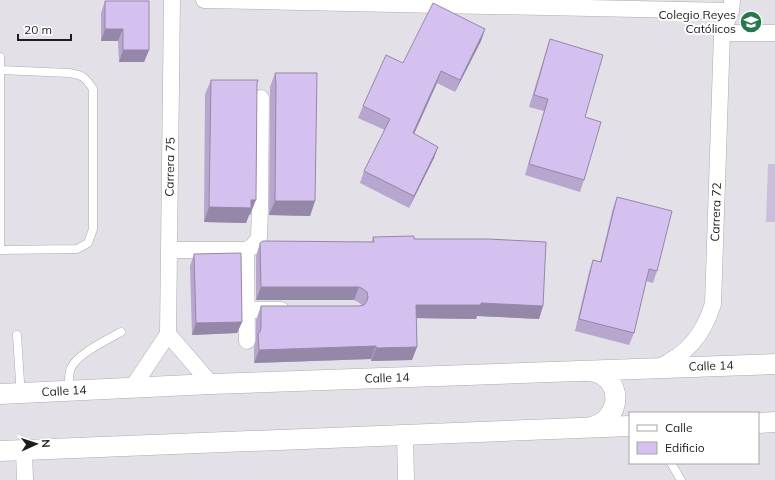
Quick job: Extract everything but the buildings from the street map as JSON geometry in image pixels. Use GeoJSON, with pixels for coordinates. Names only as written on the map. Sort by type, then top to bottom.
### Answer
{"type":"FeatureCollection","features":[{"type":"Feature","properties":{"kind":"street","name":"Carrera 75"},"geometry":{"type":"LineString","coordinates":[[168,334],[172,0]]}},
{"type":"Feature","properties":{"kind":"street"},"geometry":{"type":"LineString","coordinates":[[204,0],[732,6]]}},
{"type":"Feature","properties":{"kind":"street","name":"Carrera 72"},"geometry":{"type":"LineString","coordinates":[[657,368],[677,357],[693,343],[705,325],[713,304],[722,33],[714,5]]}},
{"type":"Feature","properties":{"kind":"street","name":"Carrera 72"},"geometry":{"type":"LineString","coordinates":[[722,33],[732,6]]}},
{"type":"Feature","properties":{"kind":"street"},"geometry":{"type":"LineString","coordinates":[[722,33],[775,33]]}},
{"type":"Feature","properties":{"kind":"street"},"geometry":{"type":"LineString","coordinates":[[169,250],[246,250],[252,247],[256,242],[259,237],[260,209],[261,98]]}},
{"type":"Feature","properties":{"kind":"street"},"geometry":{"type":"LineString","coordinates":[[246,250],[247,341]]}},
{"type":"Feature","properties":{"kind":"street"},"geometry":{"type":"LineString","coordinates":[[247,310],[293,310]]}},
{"type":"Feature","properties":{"kind":"street"},"geometry":{"type":"LineString","coordinates":[[132,388],[168,334],[211,384]]}},
{"type":"Feature","properties":{"kind":"street","name":"Calle 14"},"geometry":{"type":"LineString","coordinates":[[0,394],[211,384],[775,364]]}},
{"type":"Feature","properties":{"kind":"street"},"geometry":{"type":"LineString","coordinates":[[588,371],[596,372],[607,379],[612,385],[615,399],[612,413],[608,419],[596,426],[589,427]]}},
{"type":"Feature","properties":{"kind":"street"},"geometry":{"type":"LineString","coordinates":[[759,423],[775,422]]}},
{"type":"Feature","properties":{"kind":"street"},"geometry":{"type":"LineString","coordinates":[[0,451],[629,426]]}},
{"type":"Feature","properties":{"kind":"street"},"geometry":{"type":"LineString","coordinates":[[405,434],[406,480]]}},
{"type":"Feature","properties":{"kind":"street"},"geometry":{"type":"LineString","coordinates":[[24,450],[25,480]]}},
{"type":"Feature","properties":{"kind":"lane"},"geometry":{"type":"LineString","coordinates":[[0,56],[0,70],[0,250],[77,249],[88,243],[93,229],[93,89],[88,81],[80,75],[69,73],[0,70]]}},
{"type":"Feature","properties":{"kind":"lane"},"geometry":{"type":"LineString","coordinates":[[69,391],[70,369],[76,360],[121,332]]}},
{"type":"Feature","properties":{"kind":"lane"},"geometry":{"type":"LineString","coordinates":[[17,335],[20,393]]}},
{"type":"Feature","properties":{"kind":"lane"},"geometry":{"type":"LineString","coordinates":[[672,464],[681,480]]}},
{"type":"Feature","properties":{"kind":"shaded area"},"geometry":{"type":"Polygon","coordinates":[[[768,164],[775,164],[775,222],[766,222],[768,164]]]}},
{"type":"Feature","properties":{"kind":"place","name":"Colegio Reyes Católicos"},"geometry":{"type":"Point","coordinates":[751,22]}}]}
